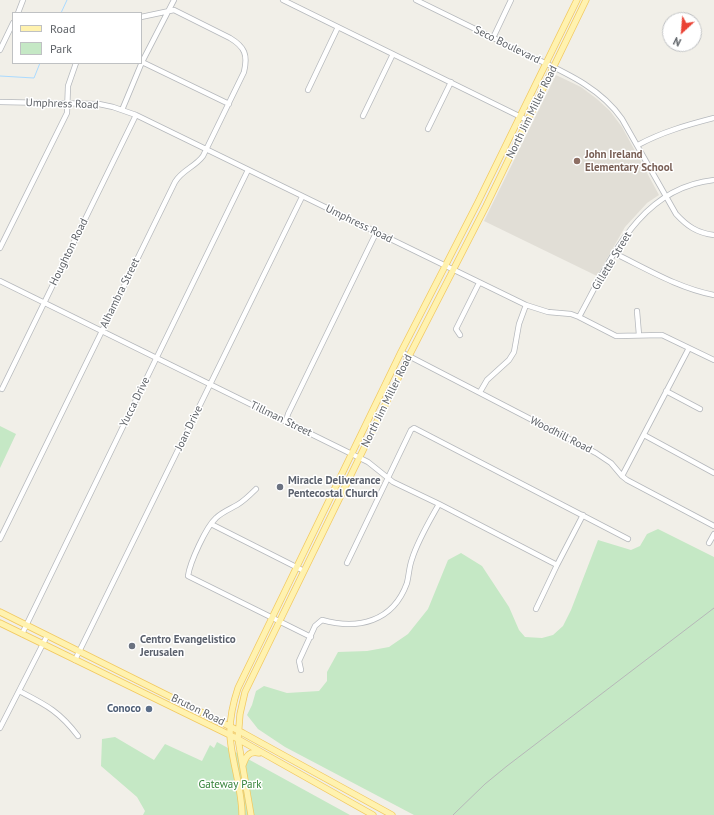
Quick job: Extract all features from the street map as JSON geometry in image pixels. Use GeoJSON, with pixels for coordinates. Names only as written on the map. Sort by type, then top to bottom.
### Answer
{"type":"FeatureCollection","features":[{"type":"Feature","properties":{"kind":"main road","name":"North Jim Miller Road"},"geometry":{"type":"LineString","coordinates":[[242,815],[231,746],[230,727],[234,701],[246,671],[401,352],[478,202],[577,0]]}},
{"type":"Feature","properties":{"kind":"main road","name":"North Jim Miller Road"},"geometry":{"type":"LineString","coordinates":[[251,815],[238,739],[243,698],[409,356],[486,206],[586,0]]}},
{"type":"Feature","properties":{"kind":"main road"},"geometry":{"type":"LineString","coordinates":[[478,202],[486,206]]}},
{"type":"Feature","properties":{"kind":"main road","name":"Bruton Road"},"geometry":{"type":"LineString","coordinates":[[0,612],[238,731],[392,815]]}},
{"type":"Feature","properties":{"kind":"main road","name":"Bruton Road"},"geometry":{"type":"LineString","coordinates":[[0,623],[238,739],[374,815]]}},
{"type":"Feature","properties":{"kind":"main road"},"geometry":{"type":"LineString","coordinates":[[246,671],[253,675]]}},
{"type":"Feature","properties":{"kind":"main road"},"geometry":{"type":"LineString","coordinates":[[136,689],[140,682]]}},
{"type":"Feature","properties":{"kind":"main road"},"geometry":{"type":"LineString","coordinates":[[243,765],[247,756],[252,752],[265,755]]}},
{"type":"Feature","properties":{"kind":"street"},"geometry":{"type":"LineString","coordinates":[[18,12],[23,0]]}},
{"type":"Feature","properties":{"kind":"street"},"geometry":{"type":"LineString","coordinates":[[174,0],[142,62],[229,104]]}},
{"type":"Feature","properties":{"kind":"street"},"geometry":{"type":"LineString","coordinates":[[283,0],[527,120]]}},
{"type":"Feature","properties":{"kind":"street","name":"Seco Boulevard"},"geometry":{"type":"LineString","coordinates":[[416,0],[554,67],[585,84],[606,100],[619,114],[676,214],[687,225],[700,232],[714,235]]}},
{"type":"Feature","properties":{"kind":"street"},"geometry":{"type":"LineString","coordinates":[[493,38],[511,0]]}},
{"type":"Feature","properties":{"kind":"street","name":"Alhambra Street"},"geometry":{"type":"LineString","coordinates":[[0,540],[175,182],[184,172],[200,160],[244,72],[246,64],[245,55],[239,44],[174,10],[168,11]]}},
{"type":"Feature","properties":{"kind":"street"},"geometry":{"type":"LineString","coordinates":[[142,17],[153,16],[168,11]]}},
{"type":"Feature","properties":{"kind":"street"},"geometry":{"type":"LineString","coordinates":[[0,50],[12,25]]}},
{"type":"Feature","properties":{"kind":"street"},"geometry":{"type":"LineString","coordinates":[[308,90],[338,27]]}},
{"type":"Feature","properties":{"kind":"street"},"geometry":{"type":"LineString","coordinates":[[363,116],[393,54]]}},
{"type":"Feature","properties":{"kind":"street"},"geometry":{"type":"LineString","coordinates":[[0,248],[67,113],[68,86],[76,64]]}},
{"type":"Feature","properties":{"kind":"street"},"geometry":{"type":"LineString","coordinates":[[122,110],[141,64]]}},
{"type":"Feature","properties":{"kind":"street"},"geometry":{"type":"LineString","coordinates":[[428,129],[451,82]]}},
{"type":"Feature","properties":{"kind":"street","name":"Umphress Road"},"geometry":{"type":"LineString","coordinates":[[0,102],[67,102],[99,104],[136,115],[526,306],[548,312],[570,314],[580,317],[616,336],[662,335],[714,360]]}},
{"type":"Feature","properties":{"kind":"street","name":"Houghton Road"},"geometry":{"type":"LineString","coordinates":[[2,389],[136,115]]}},
{"type":"Feature","properties":{"kind":"street"},"geometry":{"type":"LineString","coordinates":[[638,145],[656,135],[714,118]]}},
{"type":"Feature","properties":{"kind":"street","name":"Yucca Drive"},"geometry":{"type":"LineString","coordinates":[[22,634],[248,170]]}},
{"type":"Feature","properties":{"kind":"street","name":"Gillette Street"},"geometry":{"type":"LineString","coordinates":[[580,317],[614,253],[634,224],[651,207],[666,197],[699,183],[714,180]]}},
{"type":"Feature","properties":{"kind":"street","name":"Joan Drive"},"geometry":{"type":"LineString","coordinates":[[75,660],[302,197]]}},
{"type":"Feature","properties":{"kind":"street"},"geometry":{"type":"LineString","coordinates":[[286,422],[288,414],[376,233]]}},
{"type":"Feature","properties":{"kind":"street"},"geometry":{"type":"LineString","coordinates":[[614,253],[680,286],[714,295]]}},
{"type":"Feature","properties":{"kind":"street","name":"Tillman Street"},"geometry":{"type":"LineString","coordinates":[[0,281],[372,464],[393,482],[557,565]]}},
{"type":"Feature","properties":{"kind":"street"},"geometry":{"type":"LineString","coordinates":[[460,335],[456,329],[479,283]]}},
{"type":"Feature","properties":{"kind":"street"},"geometry":{"type":"LineString","coordinates":[[480,392],[487,380],[509,360],[514,352],[518,324],[526,306]]}},
{"type":"Feature","properties":{"kind":"street"},"geometry":{"type":"LineString","coordinates":[[637,310],[639,335]]}},
{"type":"Feature","properties":{"kind":"street"},"geometry":{"type":"LineString","coordinates":[[622,476],[689,348]]}},
{"type":"Feature","properties":{"kind":"street","name":"Woodhill Road"},"geometry":{"type":"LineString","coordinates":[[401,352],[605,458],[622,476],[714,526]]}},
{"type":"Feature","properties":{"kind":"street"},"geometry":{"type":"LineString","coordinates":[[666,391],[700,409]]}},
{"type":"Feature","properties":{"kind":"street"},"geometry":{"type":"LineString","coordinates":[[347,563],[411,430],[414,428],[628,539]]}},
{"type":"Feature","properties":{"kind":"street"},"geometry":{"type":"LineString","coordinates":[[644,435],[714,472]]}},
{"type":"Feature","properties":{"kind":"street"},"geometry":{"type":"LineString","coordinates":[[256,490],[238,505],[216,518],[211,524],[192,563],[188,576],[310,637]]}},
{"type":"Feature","properties":{"kind":"street"},"geometry":{"type":"LineString","coordinates":[[301,670],[299,661],[315,626],[322,620],[342,624],[371,622],[383,615],[394,605],[402,594],[407,582],[409,568],[414,555],[439,504]]}},
{"type":"Feature","properties":{"kind":"street"},"geometry":{"type":"LineString","coordinates":[[536,609],[583,515]]}},
{"type":"Feature","properties":{"kind":"street"},"geometry":{"type":"LineString","coordinates":[[211,524],[304,571]]}},
{"type":"Feature","properties":{"kind":"street"},"geometry":{"type":"LineString","coordinates":[[709,544],[714,534]]}},
{"type":"Feature","properties":{"kind":"street"},"geometry":{"type":"LineString","coordinates":[[0,728],[47,636]]}},
{"type":"Feature","properties":{"kind":"street"},"geometry":{"type":"LineString","coordinates":[[19,691],[52,709],[64,719],[78,736]]}},
{"type":"Feature","properties":{"kind":"shaded area","name":"John Ireland Elementary School"},"geometry":{"type":"Polygon","coordinates":[[[556,75],[581,87],[610,111],[622,127],[659,195],[647,203],[625,227],[597,276],[484,221],[556,75]]]}},
{"type":"Feature","properties":{"kind":"green space"},"geometry":{"type":"Polygon","coordinates":[[[0,426],[16,434],[0,468],[0,426]]]}},
{"type":"Feature","properties":{"kind":"green space"},"geometry":{"type":"Polygon","coordinates":[[[658,529],[714,557],[714,815],[414,815],[285,747],[258,729],[247,715],[256,691],[264,686],[287,693],[319,691],[327,681],[327,672],[338,652],[367,651],[389,647],[408,634],[428,609],[448,560],[461,553],[482,566],[509,607],[519,630],[525,637],[542,638],[553,635],[563,626],[571,610],[598,540],[631,550],[640,546],[647,534],[658,529]]]}},
{"type":"Feature","properties":{"kind":"green space","name":"Gateway Park"},"geometry":{"type":"Polygon","coordinates":[[[115,737],[154,760],[165,744],[202,761],[210,745],[214,748],[217,742],[350,815],[143,815],[145,811],[137,797],[101,766],[102,739],[115,737]]]}},
{"type":"Feature","properties":{"kind":"waterway"},"geometry":{"type":"LineString","coordinates":[[61,12],[67,0]]}},
{"type":"Feature","properties":{"kind":"waterway"},"geometry":{"type":"LineString","coordinates":[[0,76],[34,78],[40,64]]}},
{"type":"Feature","properties":{"kind":"tram line"},"geometry":{"type":"LineString","coordinates":[[453,815],[485,784],[507,766],[714,608]]}},
{"type":"Feature","properties":{"kind":"place","name":"John Ireland Elementary School"},"geometry":{"type":"Point","coordinates":[577,161]}},
{"type":"Feature","properties":{"kind":"place","name":"Miracle Deliverance Pentecostal Church"},"geometry":{"type":"Point","coordinates":[280,487]}},
{"type":"Feature","properties":{"kind":"place","name":"Centro Evangelistico Jerusalen"},"geometry":{"type":"Point","coordinates":[132,646]}},
{"type":"Feature","properties":{"kind":"place","name":"Conoco"},"geometry":{"type":"Point","coordinates":[149,709]}}]}
